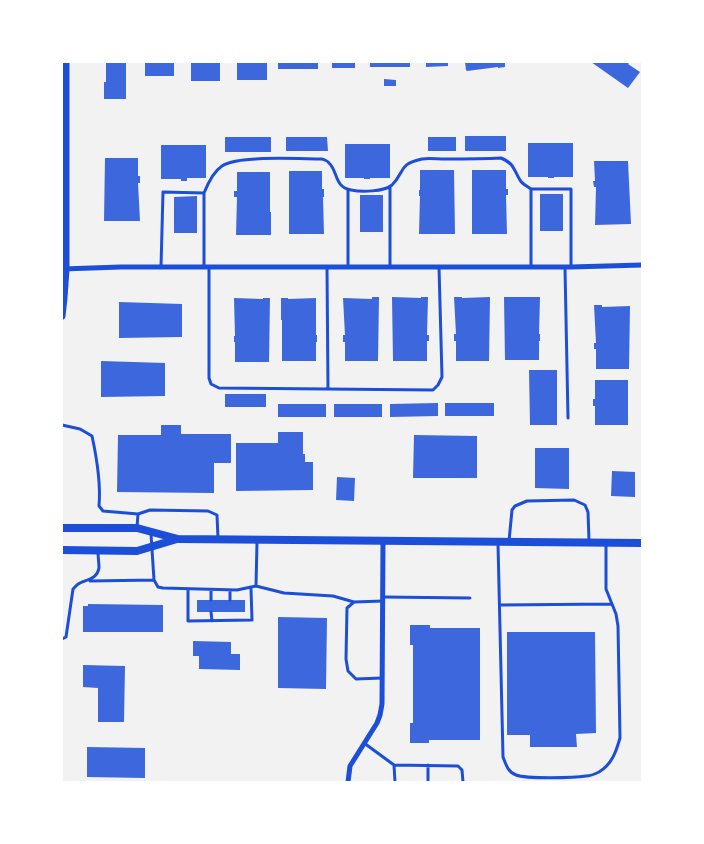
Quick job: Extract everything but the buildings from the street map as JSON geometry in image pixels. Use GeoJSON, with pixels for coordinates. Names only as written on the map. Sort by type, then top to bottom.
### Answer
{"type":"FeatureCollection","features":[{"type":"Feature","properties":{"kind":"main road"},"geometry":{"type":"LineString","coordinates":[[62,528],[137,528],[178,539],[642,543]]}},
{"type":"Feature","properties":{"kind":"main road"},"geometry":{"type":"LineString","coordinates":[[62,550],[137,551],[178,539]]}},
{"type":"Feature","properties":{"kind":"street"},"geometry":{"type":"LineString","coordinates":[[62,316],[66,62]]}},
{"type":"Feature","properties":{"kind":"street"},"geometry":{"type":"LineString","coordinates":[[64,269],[642,265]]}},
{"type":"Feature","properties":{"kind":"street"},"geometry":{"type":"LineString","coordinates":[[348,783],[350,766],[380,715],[383,542]]}},
{"type":"Feature","properties":{"kind":"lane"},"geometry":{"type":"LineString","coordinates":[[439,267],[442,377],[433,390],[219,388],[211,384],[204,193],[215,172],[223,165],[237,160],[321,159],[329,162],[334,169],[336,180],[348,189],[381,191],[390,187],[407,164],[423,159],[501,158],[514,166],[521,182],[531,189],[571,189],[568,267],[568,418]]}},
{"type":"Feature","properties":{"kind":"lane"},"geometry":{"type":"LineString","coordinates":[[390,187],[390,266]]}},
{"type":"Feature","properties":{"kind":"lane"},"geometry":{"type":"LineString","coordinates":[[348,189],[348,267]]}},
{"type":"Feature","properties":{"kind":"lane"},"geometry":{"type":"LineString","coordinates":[[531,189],[531,267]]}},
{"type":"Feature","properties":{"kind":"lane"},"geometry":{"type":"LineString","coordinates":[[161,267],[163,192],[204,193]]}},
{"type":"Feature","properties":{"kind":"lane"},"geometry":{"type":"LineString","coordinates":[[327,266],[328,389]]}},
{"type":"Feature","properties":{"kind":"lane"},"geometry":{"type":"LineString","coordinates":[[62,425],[80,429],[92,436],[97,459],[99,506],[103,511],[138,514],[150,510],[208,511],[217,515],[218,540]]}},
{"type":"Feature","properties":{"kind":"lane"},"geometry":{"type":"LineString","coordinates":[[509,543],[512,510],[515,506],[527,501],[574,500],[585,506],[588,512],[589,543]]}},
{"type":"Feature","properties":{"kind":"lane"},"geometry":{"type":"LineString","coordinates":[[137,528],[138,514]]}},
{"type":"Feature","properties":{"kind":"lane"},"geometry":{"type":"LineString","coordinates":[[151,532],[154,580],[158,587],[230,590],[256,586],[284,593],[333,596],[354,602],[383,599],[471,598]]}},
{"type":"Feature","properties":{"kind":"lane"},"geometry":{"type":"LineString","coordinates":[[256,586],[257,540]]}},
{"type":"Feature","properties":{"kind":"lane"},"geometry":{"type":"LineString","coordinates":[[498,542],[503,757],[507,767],[515,775],[526,777],[587,776],[599,772],[610,762],[616,752],[620,738],[618,626],[606,589],[606,543]]}},
{"type":"Feature","properties":{"kind":"lane"},"geometry":{"type":"LineString","coordinates":[[88,581],[95,576],[99,568],[98,551]]}},
{"type":"Feature","properties":{"kind":"lane"},"geometry":{"type":"LineString","coordinates":[[62,639],[66,637],[73,589],[78,584],[83,581],[154,580]]}},
{"type":"Feature","properties":{"kind":"lane"},"geometry":{"type":"LineString","coordinates":[[188,589],[188,621],[212,621],[252,620],[251,588]]}},
{"type":"Feature","properties":{"kind":"lane"},"geometry":{"type":"LineString","coordinates":[[211,590],[211,600]]}},
{"type":"Feature","properties":{"kind":"lane"},"geometry":{"type":"LineString","coordinates":[[230,590],[230,600]]}},
{"type":"Feature","properties":{"kind":"lane"},"geometry":{"type":"LineString","coordinates":[[354,602],[347,608],[348,672],[356,679],[382,678]]}},
{"type":"Feature","properties":{"kind":"lane"},"geometry":{"type":"LineString","coordinates":[[500,605],[611,604]]}},
{"type":"Feature","properties":{"kind":"lane"},"geometry":{"type":"LineString","coordinates":[[211,612],[212,621]]}},
{"type":"Feature","properties":{"kind":"lane"},"geometry":{"type":"LineString","coordinates":[[231,612],[231,620]]}},
{"type":"Feature","properties":{"kind":"lane"},"geometry":{"type":"LineString","coordinates":[[364,743],[394,765],[458,766],[462,770],[463,783]]}},
{"type":"Feature","properties":{"kind":"lane"},"geometry":{"type":"LineString","coordinates":[[394,765],[394,783]]}},
{"type":"Feature","properties":{"kind":"lane"},"geometry":{"type":"LineString","coordinates":[[428,765],[428,783]]}}]}
